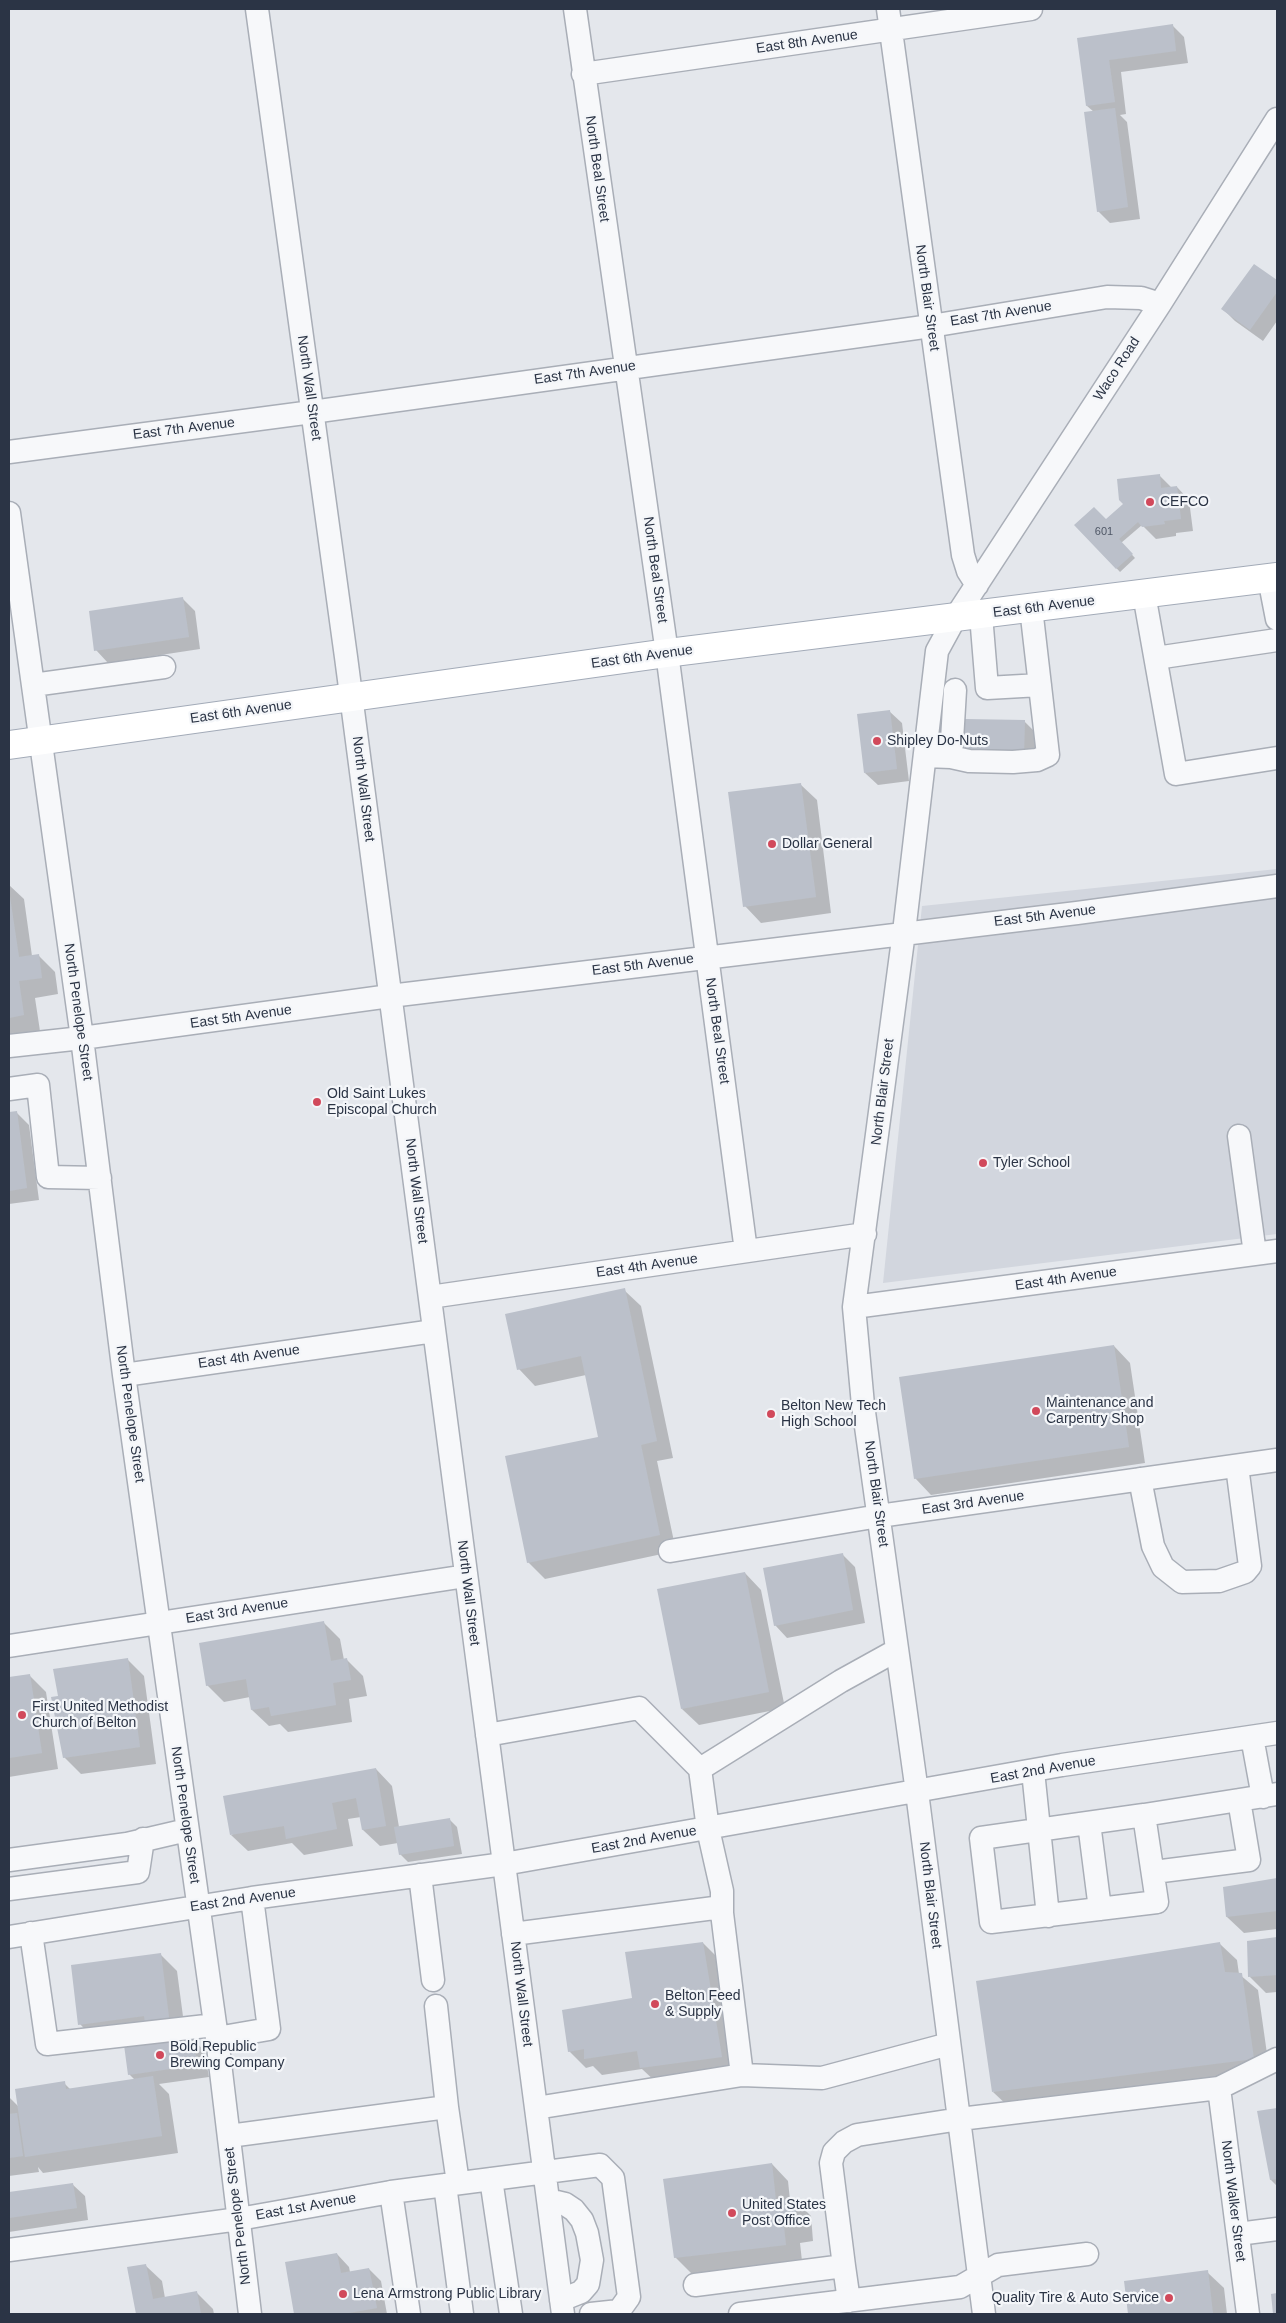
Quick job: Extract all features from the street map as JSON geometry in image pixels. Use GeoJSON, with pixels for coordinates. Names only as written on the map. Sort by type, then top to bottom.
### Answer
{"type":"FeatureCollection","features":[{"type":"Feature","properties":{"kind":"main road","name":"East 6th Avenue"},"geometry":{"type":"LineString","coordinates":[[9,745],[667,653],[1273,578]]}},
{"type":"Feature","properties":{"kind":"street","name":"North Wall Street"},"geometry":{"type":"LineString","coordinates":[[257,9],[351,697],[562,2307]]}},
{"type":"Feature","properties":{"kind":"street","name":"North Beal Street"},"geometry":{"type":"LineString","coordinates":[[575,9],[667,653],[746,1252]]}},
{"type":"Feature","properties":{"kind":"street","name":"East 8th Avenue"},"geometry":{"type":"LineString","coordinates":[[583,74],[889,19],[1031,9]]}},
{"type":"Feature","properties":{"kind":"street","name":"North Blair Street"},"geometry":{"type":"LineString","coordinates":[[889,19],[963,555],[968,571],[977,585]]}},
{"type":"Feature","properties":{"kind":"street","name":"Waco Road"},"geometry":{"type":"LineString","coordinates":[[968,616],[977,585],[1160,304],[1277,119]]}},
{"type":"Feature","properties":{"kind":"street","name":"East 7th Avenue"},"geometry":{"type":"LineString","coordinates":[[9,452],[931,326],[1107,297],[1141,298],[1160,304]]}},
{"type":"Feature","properties":{"kind":"street","name":"North Penelope Street"},"geometry":{"type":"LineString","coordinates":[[9,513],[82,1038],[124,1375],[216,2031],[250,2314]]}},
{"type":"Feature","properties":{"kind":"street"},"geometry":{"type":"LineString","coordinates":[[1273,578],[1277,619]]}},
{"type":"Feature","properties":{"kind":"street"},"geometry":{"type":"LineString","coordinates":[[1144,594],[1176,774],[1277,758]]}},
{"type":"Feature","properties":{"kind":"street"},"geometry":{"type":"LineString","coordinates":[[925,756],[951,757],[969,761],[1037,760],[1048,755],[1031,608]]}},
{"type":"Feature","properties":{"kind":"street","name":"North Blair Street"},"geometry":{"type":"LineString","coordinates":[[968,616],[937,651],[904,932],[854,1307],[863,1405],[917,1792],[984,2314]]}},
{"type":"Feature","properties":{"kind":"street"},"geometry":{"type":"LineString","coordinates":[[968,616],[987,688]]}},
{"type":"Feature","properties":{"kind":"street"},"geometry":{"type":"LineString","coordinates":[[1156,658],[1277,640]]}},
{"type":"Feature","properties":{"kind":"street"},"geometry":{"type":"LineString","coordinates":[[33,685],[164,667]]}},
{"type":"Feature","properties":{"kind":"street"},"geometry":{"type":"LineString","coordinates":[[932,691],[1040,685]]}},
{"type":"Feature","properties":{"kind":"street"},"geometry":{"type":"LineString","coordinates":[[951,757],[955,690]]}},
{"type":"Feature","properties":{"kind":"street","name":"East 5th Avenue"},"geometry":{"type":"LineString","coordinates":[[9,1046],[82,1038],[390,996],[904,932],[1077,913],[1277,886]]}},
{"type":"Feature","properties":{"kind":"street"},"geometry":{"type":"LineString","coordinates":[[9,1089],[38,1085],[48,1177],[100,1178]]}},
{"type":"Feature","properties":{"kind":"street"},"geometry":{"type":"LineString","coordinates":[[1240,1136],[1255,1254]]}},
{"type":"Feature","properties":{"kind":"street","name":"East 4th Avenue"},"geometry":{"type":"LineString","coordinates":[[430,1298],[865,1234]]}},
{"type":"Feature","properties":{"kind":"street","name":"East 4th Avenue"},"geometry":{"type":"LineString","coordinates":[[854,1307],[1277,1251]]}},
{"type":"Feature","properties":{"kind":"street","name":"East 4th Avenue"},"geometry":{"type":"LineString","coordinates":[[124,1375],[434,1331]]}},
{"type":"Feature","properties":{"kind":"street","name":"East 3rd Avenue"},"geometry":{"type":"LineString","coordinates":[[670,1551],[879,1516],[1277,1460]]}},
{"type":"Feature","properties":{"kind":"street"},"geometry":{"type":"LineString","coordinates":[[1140,1479],[1153,1546],[1163,1567],[1182,1582],[1219,1581],[1246,1572],[1250,1566],[1237,1466]]}},
{"type":"Feature","properties":{"kind":"street","name":"East 3rd Avenue"},"geometry":{"type":"LineString","coordinates":[[9,1646],[466,1576]]}},
{"type":"Feature","properties":{"kind":"street"},"geometry":{"type":"LineString","coordinates":[[700,1769],[841,1681],[897,1650]]}},
{"type":"Feature","properties":{"kind":"street"},"geometry":{"type":"LineString","coordinates":[[487,1735],[639,1708],[700,1769],[708,1829],[722,1891],[722,1907],[742,2075]]}},
{"type":"Feature","properties":{"kind":"street","name":"East 2nd Avenue"},"geometry":{"type":"LineString","coordinates":[[9,1937],[252,1898],[504,1864],[1033,1771],[1277,1733]]}},
{"type":"Feature","properties":{"kind":"street"},"geometry":{"type":"LineString","coordinates":[[1144,1815],[1157,1902],[990,1922],[981,1838],[1270,1796],[1252,1737]]}},
{"type":"Feature","properties":{"kind":"street"},"geometry":{"type":"LineString","coordinates":[[1033,1771],[1048,1916]]}},
{"type":"Feature","properties":{"kind":"street"},"geometry":{"type":"LineString","coordinates":[[1154,1872],[1249,1860],[1239,1800]]}},
{"type":"Feature","properties":{"kind":"street"},"geometry":{"type":"LineString","coordinates":[[1089,1823],[1100,1910]]}},
{"type":"Feature","properties":{"kind":"street"},"geometry":{"type":"LineString","coordinates":[[9,1860],[127,1844],[187,1830]]}},
{"type":"Feature","properties":{"kind":"street"},"geometry":{"type":"LineString","coordinates":[[9,1889],[138,1872],[143,1839]]}},
{"type":"Feature","properties":{"kind":"street"},"geometry":{"type":"LineString","coordinates":[[420,1875],[433,1980]]}},
{"type":"Feature","properties":{"kind":"street"},"geometry":{"type":"LineString","coordinates":[[31,1933],[47,2044],[216,2031],[269,2029],[252,1898]]}},
{"type":"Feature","properties":{"kind":"street"},"geometry":{"type":"LineString","coordinates":[[513,1934],[722,1907]]}},
{"type":"Feature","properties":{"kind":"street"},"geometry":{"type":"LineString","coordinates":[[436,2006],[447,2107],[462,2314]]}},
{"type":"Feature","properties":{"kind":"street"},"geometry":{"type":"LineString","coordinates":[[536,2108],[742,2075],[822,2078],[949,2044]]}},
{"type":"Feature","properties":{"kind":"street"},"geometry":{"type":"LineString","coordinates":[[849,2301],[831,2162],[834,2152],[844,2142],[858,2135],[960,2119],[1219,2088],[1277,2059]]}},
{"type":"Feature","properties":{"kind":"street","name":"North Walker Street"},"geometry":{"type":"LineString","coordinates":[[1219,2088],[1248,2314]]}},
{"type":"Feature","properties":{"kind":"street"},"geometry":{"type":"LineString","coordinates":[[229,2136],[447,2107]]}},
{"type":"Feature","properties":{"kind":"street","name":"East 1st Avenue"},"geometry":{"type":"LineString","coordinates":[[9,2250],[239,2218],[392,2192],[600,2165],[613,2178],[629,2297],[619,2310],[591,2314]]}},
{"type":"Feature","properties":{"kind":"street"},"geometry":{"type":"LineString","coordinates":[[491,2179],[511,2314]]}},
{"type":"Feature","properties":{"kind":"street"},"geometry":{"type":"LineString","coordinates":[[392,2192],[409,2314]]}},
{"type":"Feature","properties":{"kind":"street"},"geometry":{"type":"LineString","coordinates":[[548,2200],[565,2204],[574,2210],[582,2220],[587,2233],[592,2260],[588,2284],[562,2307]]}},
{"type":"Feature","properties":{"kind":"street"},"geometry":{"type":"LineString","coordinates":[[1238,2234],[1277,2229]]}},
{"type":"Feature","properties":{"kind":"street"},"geometry":{"type":"LineString","coordinates":[[740,2314],[960,2287],[998,2265],[1087,2254]]}},
{"type":"Feature","properties":{"kind":"street"},"geometry":{"type":"LineString","coordinates":[[695,2284],[844,2266]]}},
{"type":"Feature","properties":{"kind":"shaded area"},"geometry":{"type":"Polygon","coordinates":[[[1277,869],[1277,1234],[883,1283],[922,906],[1277,869]]]}},
{"type":"Feature","properties":{"kind":"building"},"geometry":{"type":"Polygon","coordinates":[[[1173,24],[1176,51],[1109,60],[1115,102],[1086,106],[1077,38],[1173,24]]]}},
{"type":"Feature","properties":{"kind":"building"},"geometry":{"type":"Polygon","coordinates":[[[1115,108],[1128,207],[1097,212],[1084,112],[1115,108]]]}},
{"type":"Feature","properties":{"kind":"building"},"geometry":{"type":"Polygon","coordinates":[[[1254,264],[1277,280],[1277,292],[1250,330],[1221,309],[1254,264]]]}},
{"type":"Feature","properties":{"kind":"building"},"geometry":{"type":"Polygon","coordinates":[[[1160,474],[1161,488],[1177,486],[1181,519],[1164,521],[1165,524],[1142,527],[1138,522],[1119,539],[1133,554],[1116,569],[1074,525],[1094,507],[1106,519],[1123,504],[1119,500],[1117,479],[1160,474]]]}},
{"type":"Feature","properties":{"kind":"building"},"geometry":{"type":"Polygon","coordinates":[[[183,597],[189,637],[94,651],[89,611],[183,597]]]}},
{"type":"Feature","properties":{"kind":"building","name":"Shipley Do-Nuts"},"geometry":{"type":"Polygon","coordinates":[[[890,710],[897,769],[864,773],[857,714],[890,710]]]}},
{"type":"Feature","properties":{"kind":"building"},"geometry":{"type":"Polygon","coordinates":[[[965,719],[1025,720],[1024,753],[965,752],[965,719]]]}},
{"type":"Feature","properties":{"kind":"building","name":"Dollar General"},"geometry":{"type":"Polygon","coordinates":[[[801,783],[816,897],[743,907],[728,792],[801,783]]]}},
{"type":"Feature","properties":{"kind":"building"},"geometry":{"type":"Polygon","coordinates":[[[10,897],[19,957],[39,954],[42,978],[19,981],[24,1015],[9,1018],[10,897]]]}},
{"type":"Feature","properties":{"kind":"building"},"geometry":{"type":"Polygon","coordinates":[[[17,1111],[27,1188],[9,1191],[9,1112],[17,1111]]]}},
{"type":"Feature","properties":{"kind":"building"},"geometry":{"type":"Polygon","coordinates":[[[625,1288],[657,1441],[641,1445],[660,1535],[527,1563],[505,1456],[598,1437],[581,1356],[517,1370],[505,1314],[625,1288]]]}},
{"type":"Feature","properties":{"kind":"building"},"geometry":{"type":"Polygon","coordinates":[[[1114,1345],[1129,1447],[914,1479],[899,1377],[1114,1345]]]}},
{"type":"Feature","properties":{"kind":"building"},"geometry":{"type":"Polygon","coordinates":[[[843,1553],[853,1610],[774,1626],[763,1568],[843,1553]]]}},
{"type":"Feature","properties":{"kind":"building"},"geometry":{"type":"Polygon","coordinates":[[[745,1572],[769,1692],[681,1709],[657,1589],[745,1572]]]}},
{"type":"Feature","properties":{"kind":"building"},"geometry":{"type":"Polygon","coordinates":[[[324,1621],[331,1661],[347,1658],[351,1680],[333,1683],[336,1705],[271,1716],[269,1707],[251,1710],[246,1679],[206,1686],[199,1643],[324,1621]]]}},
{"type":"Feature","properties":{"kind":"building"},"geometry":{"type":"Polygon","coordinates":[[[128,1658],[140,1747],[63,1758],[51,1697],[58,1696],[53,1669],[128,1658]]]}},
{"type":"Feature","properties":{"kind":"building","name":"First United Methodist Church of Belton"},"geometry":{"type":"Polygon","coordinates":[[[30,1674],[42,1753],[9,1758],[9,1677],[30,1674]]]}},
{"type":"Feature","properties":{"kind":"building"},"geometry":{"type":"Polygon","coordinates":[[[376,1768],[386,1826],[362,1830],[356,1798],[332,1803],[337,1829],[286,1839],[284,1826],[230,1835],[223,1796],[376,1768]]]}},
{"type":"Feature","properties":{"kind":"building"},"geometry":{"type":"Polygon","coordinates":[[[450,1818],[454,1846],[399,1855],[394,1827],[450,1818]]]}},
{"type":"Feature","properties":{"kind":"building"},"geometry":{"type":"Polygon","coordinates":[[[1277,1878],[1277,1911],[1226,1917],[1223,1887],[1277,1878]]]}},
{"type":"Feature","properties":{"kind":"building"},"geometry":{"type":"Polygon","coordinates":[[[1277,1937],[1277,1975],[1248,1977],[1247,1941],[1277,1937]]]}},
{"type":"Feature","properties":{"kind":"building","name":"Belton Feed & Supply"},"geometry":{"type":"Polygon","coordinates":[[[703,1942],[722,2057],[640,2068],[637,2051],[584,2059],[584,2049],[568,2052],[562,2010],[632,1998],[625,1952],[703,1942]]]}},
{"type":"Feature","properties":{"kind":"building"},"geometry":{"type":"Polygon","coordinates":[[[1220,1942],[1225,1972],[1242,1973],[1254,2059],[992,2092],[976,1981],[1220,1942]]]}},
{"type":"Feature","properties":{"kind":"building"},"geometry":{"type":"Polygon","coordinates":[[[161,1953],[170,2025],[146,2028],[144,2016],[78,2025],[71,1965],[161,1953]]]}},
{"type":"Feature","properties":{"kind":"building","name":"Bold Republic Brewing Company"},"geometry":{"type":"Polygon","coordinates":[[[192,2037],[198,2065],[128,2075],[124,2045],[192,2037]]]}},
{"type":"Feature","properties":{"kind":"building"},"geometry":{"type":"Polygon","coordinates":[[[153,2076],[162,2136],[25,2157],[15,2089],[65,2081],[66,2089],[153,2076]]]}},
{"type":"Feature","properties":{"kind":"building"},"geometry":{"type":"Polygon","coordinates":[[[1277,2108],[1277,2179],[1270,2180],[1257,2111],[1277,2108]]]}},
{"type":"Feature","properties":{"kind":"building"},"geometry":{"type":"Polygon","coordinates":[[[17,2113],[23,2156],[9,2158],[9,2114],[17,2113]]]}},
{"type":"Feature","properties":{"kind":"building","name":"United States Post Office"},"geometry":{"type":"Polygon","coordinates":[[[772,2163],[776,2201],[795,2198],[797,2225],[784,2227],[786,2245],[674,2258],[663,2179],[772,2163]]]}},
{"type":"Feature","properties":{"kind":"building"},"geometry":{"type":"Polygon","coordinates":[[[73,2183],[77,2208],[9,2218],[9,2192],[73,2183]]]}},
{"type":"Feature","properties":{"kind":"building"},"geometry":{"type":"Polygon","coordinates":[[[337,2253],[341,2273],[369,2268],[377,2308],[343,2314],[294,2314],[285,2262],[337,2253]]]}},
{"type":"Feature","properties":{"kind":"building"},"geometry":{"type":"Polygon","coordinates":[[[146,2264],[153,2299],[197,2291],[201,2314],[136,2314],[127,2267],[146,2264]]]}},
{"type":"Feature","properties":{"kind":"building","name":"Quality Tire & Auto Service"},"geometry":{"type":"Polygon","coordinates":[[[1208,2270],[1213,2314],[1128,2314],[1124,2281],[1208,2270]]]}},
{"type":"Feature","properties":{"kind":"building"},"geometry":{"type":"Polygon","coordinates":[[[1277,2293],[1277,2314],[1273,2314],[1271,2294],[1277,2293]]]}},
{"type":"Feature","properties":{"kind":"place","name":"CEFCO"},"geometry":{"type":"Point","coordinates":[1150,502]}},
{"type":"Feature","properties":{"kind":"place","name":"Shipley Do-Nuts"},"geometry":{"type":"Point","coordinates":[877,741]}},
{"type":"Feature","properties":{"kind":"place","name":"Dollar General"},"geometry":{"type":"Point","coordinates":[772,844]}},
{"type":"Feature","properties":{"kind":"place","name":"Old Saint Lukes Episcopal Church"},"geometry":{"type":"Point","coordinates":[317,1102]}},
{"type":"Feature","properties":{"kind":"place","name":"Tyler School"},"geometry":{"type":"Point","coordinates":[983,1163]}},
{"type":"Feature","properties":{"kind":"place","name":"Maintenance and Carpentry Shop"},"geometry":{"type":"Point","coordinates":[1036,1411]}},
{"type":"Feature","properties":{"kind":"place","name":"Belton New Tech High School"},"geometry":{"type":"Point","coordinates":[771,1414]}},
{"type":"Feature","properties":{"kind":"place","name":"First United Methodist Church of Belton"},"geometry":{"type":"Point","coordinates":[22,1715]}},
{"type":"Feature","properties":{"kind":"place","name":"Belton Feed & Supply"},"geometry":{"type":"Point","coordinates":[655,2004]}},
{"type":"Feature","properties":{"kind":"place","name":"Bold Republic Brewing Company"},"geometry":{"type":"Point","coordinates":[160,2055]}},
{"type":"Feature","properties":{"kind":"place","name":"United States Post Office"},"geometry":{"type":"Point","coordinates":[732,2213]}},
{"type":"Feature","properties":{"kind":"place","name":"Lena Armstrong Public Library"},"geometry":{"type":"Point","coordinates":[343,2294]}},
{"type":"Feature","properties":{"kind":"place","name":"Quality Tire & Auto Service"},"geometry":{"type":"Point","coordinates":[1169,2298]}}]}
